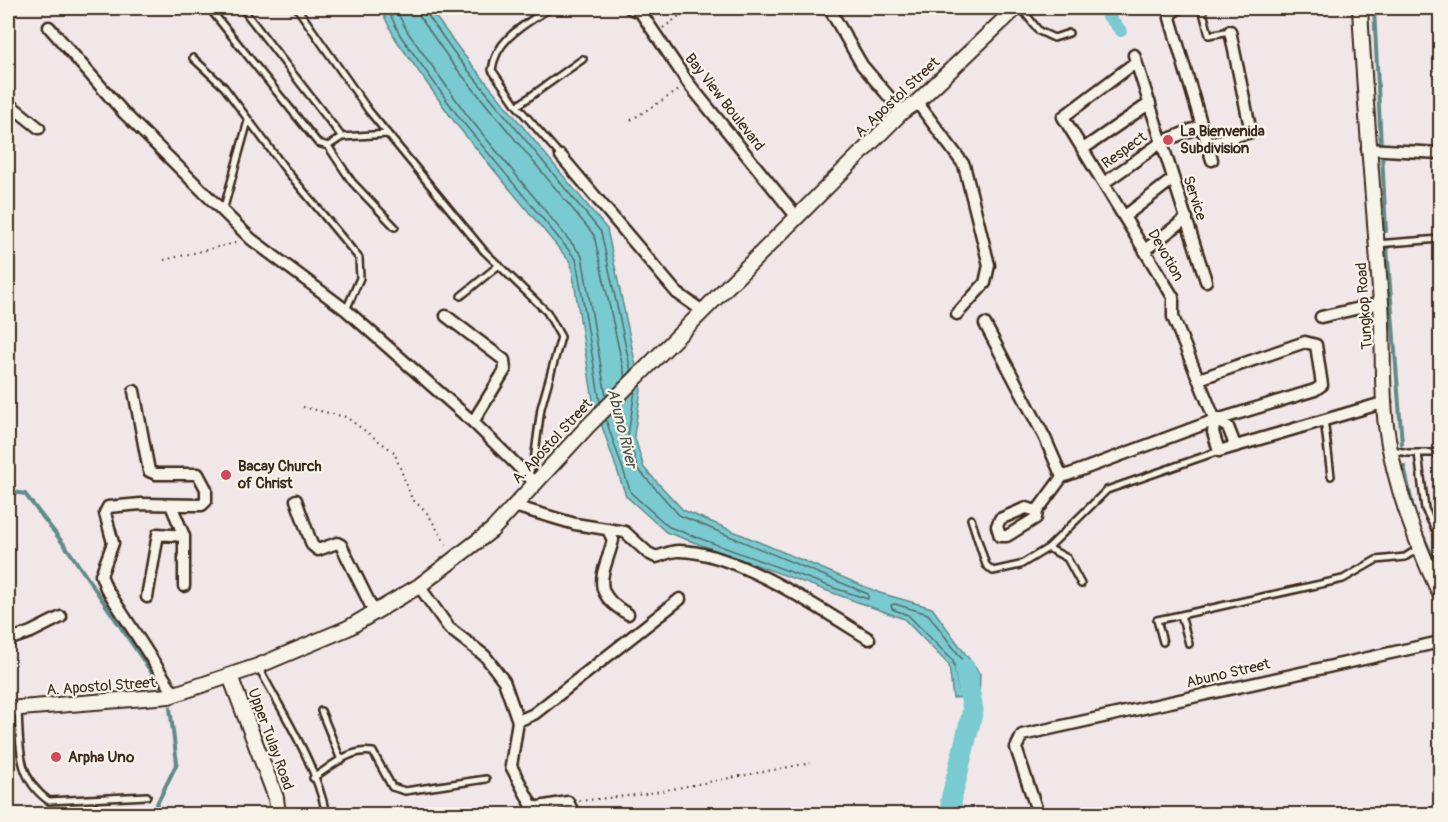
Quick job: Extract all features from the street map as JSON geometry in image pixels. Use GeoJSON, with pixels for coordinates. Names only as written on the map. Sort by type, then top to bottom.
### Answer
{"type":"FeatureCollection","features":[{"type":"Feature","properties":{"kind":"street","name":"Bay View Boulevard"},"geometry":{"type":"LineString","coordinates":[[630,8],[641,13],[689,84],[796,216]]}},
{"type":"Feature","properties":{"kind":"street"},"geometry":{"type":"LineString","coordinates":[[829,8],[862,65],[902,112]]}},
{"type":"Feature","properties":{"kind":"street","name":"A. Apostol Street"},"geometry":{"type":"LineString","coordinates":[[13,709],[168,697],[258,666],[348,628],[419,586],[455,561],[492,530],[514,506],[532,479],[704,312],[796,216],[902,112],[917,102],[1016,8]]}},
{"type":"Feature","properties":{"kind":"street","name":"Tungkop Road"},"geometry":{"type":"LineString","coordinates":[[1360,8],[1367,149],[1381,303],[1390,449],[1398,485],[1419,548],[1440,594]]}},
{"type":"Feature","properties":{"kind":"street"},"geometry":{"type":"LineString","coordinates":[[1170,18],[1212,160]]}},
{"type":"Feature","properties":{"kind":"street"},"geometry":{"type":"LineString","coordinates":[[49,27],[124,113],[223,213],[251,239],[346,310],[473,422],[532,479]]}},
{"type":"Feature","properties":{"kind":"street"},"geometry":{"type":"LineString","coordinates":[[1207,144],[1251,132],[1230,31]]}},
{"type":"Feature","properties":{"kind":"street","name":"Service"},"geometry":{"type":"LineString","coordinates":[[1063,117],[1135,59],[1206,281]]}},
{"type":"Feature","properties":{"kind":"street"},"geometry":{"type":"LineString","coordinates":[[917,102],[964,165],[989,265],[985,283],[957,314]]}},
{"type":"Feature","properties":{"kind":"street"},"geometry":{"type":"LineString","coordinates":[[8,103],[39,128]]}},
{"type":"Feature","properties":{"kind":"street"},"geometry":{"type":"LineString","coordinates":[[1083,149],[1150,103]]}},
{"type":"Feature","properties":{"kind":"street","name":"Devotion"},"geometry":{"type":"LineString","coordinates":[[1063,117],[1146,249],[1173,297],[1173,317],[1215,420],[1213,432],[1219,451]]}},
{"type":"Feature","properties":{"kind":"street","name":"Respect"},"geometry":{"type":"LineString","coordinates":[[1104,183],[1162,142],[1202,126]]}},
{"type":"Feature","properties":{"kind":"street"},"geometry":{"type":"LineString","coordinates":[[1367,149],[1440,153]]}},
{"type":"Feature","properties":{"kind":"street"},"geometry":{"type":"LineString","coordinates":[[561,156],[677,293],[704,312]]}},
{"type":"Feature","properties":{"kind":"street"},"geometry":{"type":"LineString","coordinates":[[1125,216],[1173,179]]}},
{"type":"Feature","properties":{"kind":"street"},"geometry":{"type":"LineString","coordinates":[[1146,249],[1186,218]]}},
{"type":"Feature","properties":{"kind":"street"},"geometry":{"type":"LineString","coordinates":[[1321,317],[1381,303]]}},
{"type":"Feature","properties":{"kind":"street"},"geometry":{"type":"LineString","coordinates":[[446,316],[504,360],[505,370],[473,422]]}},
{"type":"Feature","properties":{"kind":"street"},"geometry":{"type":"LineString","coordinates":[[985,324],[1045,438],[1062,477]]}},
{"type":"Feature","properties":{"kind":"street"},"geometry":{"type":"LineString","coordinates":[[1037,511],[1062,477],[1215,420],[1320,388],[1322,384],[1316,345],[1305,342],[1199,379]]}},
{"type":"Feature","properties":{"kind":"street"},"geometry":{"type":"LineString","coordinates":[[134,391],[149,471],[156,474],[198,474],[206,489],[206,501],[202,505],[141,504],[108,507],[105,513],[113,543],[100,576],[168,697]]}},
{"type":"Feature","properties":{"kind":"street"},"geometry":{"type":"LineString","coordinates":[[1219,451],[1386,402]]}},
{"type":"Feature","properties":{"kind":"street","name":"Devotion"},"geometry":{"type":"LineString","coordinates":[[1215,420],[1228,427],[1235,445]]}},
{"type":"Feature","properties":{"kind":"street"},"geometry":{"type":"LineString","coordinates":[[296,500],[312,545],[318,550],[337,543],[341,545],[375,612]]}},
{"type":"Feature","properties":{"kind":"street"},"geometry":{"type":"LineString","coordinates":[[171,505],[184,536],[184,586]]}},
{"type":"Feature","properties":{"kind":"street"},"geometry":{"type":"LineString","coordinates":[[514,506],[608,530],[625,532],[648,553],[656,556],[675,551],[694,552],[731,563],[816,606],[869,639]]}},
{"type":"Feature","properties":{"kind":"street"},"geometry":{"type":"LineString","coordinates":[[608,530],[613,540],[600,577],[602,590],[619,609],[628,614]]}},
{"type":"Feature","properties":{"kind":"street"},"geometry":{"type":"LineString","coordinates":[[147,597],[158,534],[184,536]]}},
{"type":"Feature","properties":{"kind":"street"},"geometry":{"type":"LineString","coordinates":[[419,586],[449,628],[485,656],[504,681],[518,721],[511,766],[533,808],[568,802],[574,814]]}},
{"type":"Feature","properties":{"kind":"street"},"geometry":{"type":"LineString","coordinates":[[518,721],[534,714],[680,599]]}},
{"type":"Feature","properties":{"kind":"street"},"geometry":{"type":"LineString","coordinates":[[8,640],[61,617]]}},
{"type":"Feature","properties":{"kind":"street","name":"Abuno Street"},"geometry":{"type":"LineString","coordinates":[[1038,814],[1016,748],[1022,735],[1440,642]]}},
{"type":"Feature","properties":{"kind":"street","name":"Upper Tulay Road"},"geometry":{"type":"LineString","coordinates":[[230,676],[276,798],[278,814]]}},
{"type":"Feature","properties":{"kind":"lane"},"geometry":{"type":"LineString","coordinates":[[242,8],[342,138]]}},
{"type":"Feature","properties":{"kind":"lane"},"geometry":{"type":"LineString","coordinates":[[297,8],[388,134],[484,251],[547,312],[561,337],[541,408],[532,479]]}},
{"type":"Feature","properties":{"kind":"lane"},"geometry":{"type":"LineString","coordinates":[[550,8],[513,33],[494,54],[492,70],[517,106],[561,156]]}},
{"type":"Feature","properties":{"kind":"lane"},"geometry":{"type":"LineString","coordinates":[[1021,8],[1039,31],[1054,38],[1069,33]]}},
{"type":"Feature","properties":{"kind":"lane"},"geometry":{"type":"LineString","coordinates":[[1170,18],[1183,8]]}},
{"type":"Feature","properties":{"kind":"lane"},"geometry":{"type":"LineString","coordinates":[[1202,8],[1209,35],[1230,31]]}},
{"type":"Feature","properties":{"kind":"lane"},"geometry":{"type":"LineString","coordinates":[[210,9],[318,143],[328,146],[352,182],[395,227]]}},
{"type":"Feature","properties":{"kind":"lane"},"geometry":{"type":"LineString","coordinates":[[193,58],[224,87],[359,258],[360,278],[346,310]]}},
{"type":"Feature","properties":{"kind":"lane"},"geometry":{"type":"LineString","coordinates":[[517,106],[582,59]]}},
{"type":"Feature","properties":{"kind":"lane"},"geometry":{"type":"LineString","coordinates":[[223,213],[249,121]]}},
{"type":"Feature","properties":{"kind":"lane"},"geometry":{"type":"LineString","coordinates":[[328,146],[342,138],[388,134]]}},
{"type":"Feature","properties":{"kind":"lane"},"geometry":{"type":"LineString","coordinates":[[1376,244],[1440,239]]}},
{"type":"Feature","properties":{"kind":"lane"},"geometry":{"type":"LineString","coordinates":[[461,296],[499,265]]}},
{"type":"Feature","properties":{"kind":"lane"},"geometry":{"type":"LineString","coordinates":[[1324,419],[1331,476]]}},
{"type":"Feature","properties":{"kind":"lane"},"geometry":{"type":"LineString","coordinates":[[1390,449],[1440,453]]}},
{"type":"Feature","properties":{"kind":"lane"},"geometry":{"type":"LineString","coordinates":[[971,519],[986,565],[993,571],[1020,565],[1048,548],[1107,490],[1219,451]]}},
{"type":"Feature","properties":{"kind":"lane"},"geometry":{"type":"LineString","coordinates":[[1418,453],[1425,509],[1440,540]]}},
{"type":"Feature","properties":{"kind":"lane"},"geometry":{"type":"LineString","coordinates":[[1048,548],[1067,558],[1081,584]]}},
{"type":"Feature","properties":{"kind":"lane"},"geometry":{"type":"LineString","coordinates":[[1163,642],[1157,620],[1343,579],[1376,560],[1406,557],[1419,548]]}},
{"type":"Feature","properties":{"kind":"lane"},"geometry":{"type":"LineString","coordinates":[[1181,615],[1189,644]]}},
{"type":"Feature","properties":{"kind":"lane"},"geometry":{"type":"LineString","coordinates":[[258,666],[314,778],[326,814]]}},
{"type":"Feature","properties":{"kind":"lane"},"geometry":{"type":"LineString","coordinates":[[13,709],[23,770],[32,788],[49,801],[147,796]]}},
{"type":"Feature","properties":{"kind":"lane"},"geometry":{"type":"LineString","coordinates":[[321,711],[341,760]]}},
{"type":"Feature","properties":{"kind":"lane"},"geometry":{"type":"LineString","coordinates":[[314,778],[353,752],[372,752],[392,787],[405,791],[486,779]]}},
{"type":"Feature","properties":{"kind":"path"},"geometry":{"type":"LineString","coordinates":[[655,33],[690,8]]}},
{"type":"Feature","properties":{"kind":"path"},"geometry":{"type":"LineString","coordinates":[[631,120],[689,84]]}},
{"type":"Feature","properties":{"kind":"path"},"geometry":{"type":"LineString","coordinates":[[164,260],[251,239]]}},
{"type":"Feature","properties":{"kind":"path"},"geometry":{"type":"LineString","coordinates":[[303,406],[346,417],[394,452],[412,499],[428,514],[455,561]]}},
{"type":"Feature","properties":{"kind":"path"},"geometry":{"type":"LineString","coordinates":[[568,802],[645,794],[810,763]]}},
{"type":"Feature","properties":{"kind":"path"},"geometry":{"type":"LineString","coordinates":[[498,814],[533,808]]}},
{"type":"Feature","properties":{"kind":"water"},"geometry":{"type":"Polygon","coordinates":[[[380,8],[429,8],[463,54],[607,229],[641,390],[634,435],[644,468],[683,510],[880,593],[932,608],[980,674],[979,696],[953,698],[949,665],[904,619],[666,532],[626,496],[593,400],[571,263],[456,124],[395,38],[380,8]]]}},
{"type":"Feature","properties":{"kind":"waterway"},"geometry":{"type":"LineString","coordinates":[[1101,8],[1121,31]]}},
{"type":"Feature","properties":{"kind":"waterway"},"geometry":{"type":"LineString","coordinates":[[1374,8],[1381,146]]}},
{"type":"Feature","properties":{"kind":"waterway"},"geometry":{"type":"LineString","coordinates":[[1382,154],[1386,231]]}},
{"type":"Feature","properties":{"kind":"waterway"},"geometry":{"type":"LineString","coordinates":[[1387,247],[1402,444]]}},
{"type":"Feature","properties":{"kind":"waterway"},"geometry":{"type":"LineString","coordinates":[[1404,466],[1415,518]]}},
{"type":"Feature","properties":{"kind":"waterway"},"geometry":{"type":"LineString","coordinates":[[8,491],[25,494],[69,551],[162,688]]}},
{"type":"Feature","properties":{"kind":"waterway"},"geometry":{"type":"LineString","coordinates":[[1419,527],[1440,573]]}},
{"type":"Feature","properties":{"kind":"waterway","name":"Abuno River"},"geometry":{"type":"LineString","coordinates":[[952,814],[951,800],[973,710],[965,669]]}},
{"type":"Feature","properties":{"kind":"waterway"},"geometry":{"type":"LineString","coordinates":[[152,814],[177,763],[170,708]]}},
{"type":"Feature","properties":{"kind":"place","name":"La Bienvenida Subdivision"},"geometry":{"type":"Point","coordinates":[1168,140]}},
{"type":"Feature","properties":{"kind":"place","name":"Bacay Church of Christ"},"geometry":{"type":"Point","coordinates":[226,475]}},
{"type":"Feature","properties":{"kind":"place","name":"Arpha Uno"},"geometry":{"type":"Point","coordinates":[56,757]}}]}
